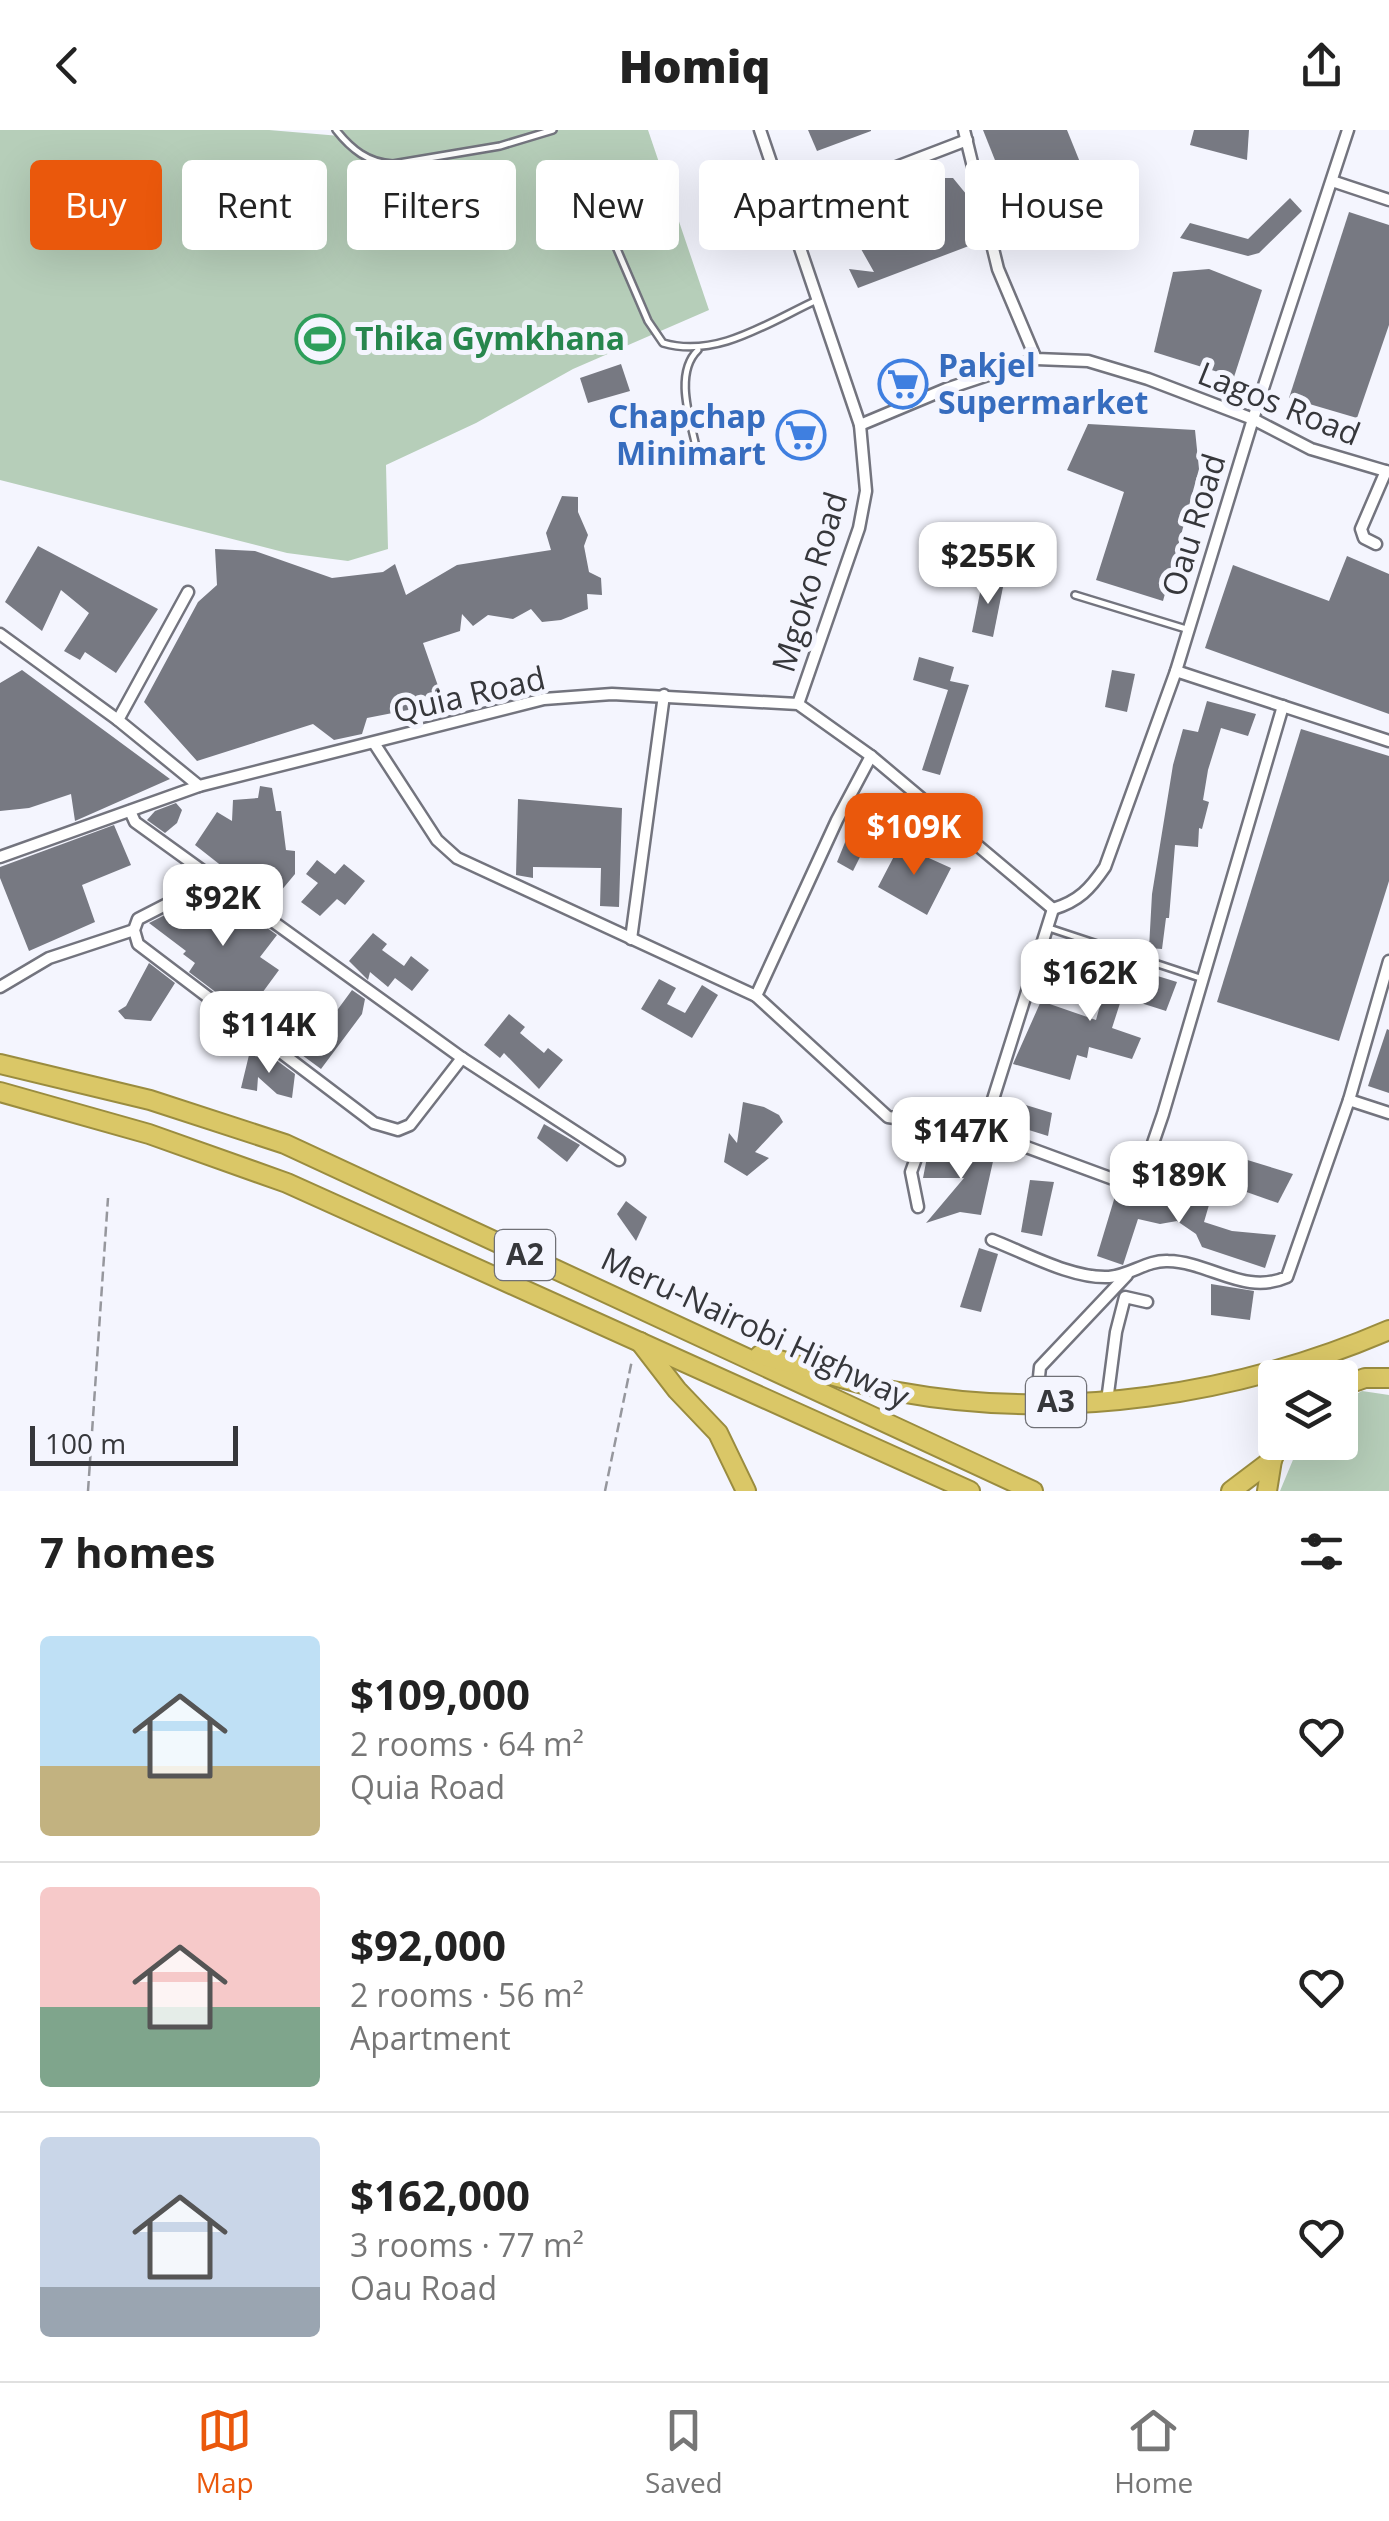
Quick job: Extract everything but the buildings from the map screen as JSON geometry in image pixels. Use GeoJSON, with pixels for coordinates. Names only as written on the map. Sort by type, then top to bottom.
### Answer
{"type":"FeatureCollection","features":[{"type":"Feature","properties":{"kind":"highway","name":"Meru-Nairobi Highway"},"geometry":{"type":"LineString","coordinates":[[0,1064],[150,1100],[285,1144],[1033,1491]]}},
{"type":"Feature","properties":{"kind":"highway","name":"Meru-Nairobi Highway"},"geometry":{"type":"LineString","coordinates":[[0,1092],[149,1134],[287,1183],[970,1491]]}},
{"type":"Feature","properties":{"kind":"highway","name":"A3"},"geometry":{"type":"LineString","coordinates":[[720,1345],[898,1392],[1050,1402],[1133,1400],[1268,1374],[1389,1330]]}},
{"type":"Feature","properties":{"kind":"highway"},"geometry":{"type":"LineString","coordinates":[[636,1338],[676,1390],[718,1433],[746,1491]]}},
{"type":"Feature","properties":{"kind":"highway"},"geometry":{"type":"LineString","coordinates":[[1358,1380],[1389,1378]]}},
{"type":"Feature","properties":{"kind":"highway"},"geometry":{"type":"LineString","coordinates":[[1231,1491],[1266,1460]]}},
{"type":"Feature","properties":{"kind":"highway"},"geometry":{"type":"LineString","coordinates":[[1267,1491],[1274,1460]]}},
{"type":"Feature","properties":{"kind":"street","name":"Mgoko Road"},"geometry":{"type":"LineString","coordinates":[[760,130],[770,160]]}},
{"type":"Feature","properties":{"kind":"street","name":"Oau Road"},"geometry":{"type":"LineString","coordinates":[[1053,909],[1074,903],[1091,888],[1105,867],[1176,671],[1253,418],[1348,130]]}},
{"type":"Feature","properties":{"kind":"street"},"geometry":{"type":"LineString","coordinates":[[860,425],[946,389],[1036,359],[998,269],[966,135],[906,160]]}},
{"type":"Feature","properties":{"kind":"street"},"geometry":{"type":"LineString","coordinates":[[1332,181],[1389,200]]}},
{"type":"Feature","properties":{"kind":"street","name":"Mgoko Road"},"geometry":{"type":"LineString","coordinates":[[798,704],[859,528],[866,491],[860,425],[801,250]]}},
{"type":"Feature","properties":{"kind":"street","name":"Lagos Road"},"geometry":{"type":"LineString","coordinates":[[1036,359],[1088,360],[1253,418],[1311,450],[1388,472]]}},
{"type":"Feature","properties":{"kind":"street"},"geometry":{"type":"LineString","coordinates":[[1376,544],[1364,538],[1361,530],[1388,472]]}},
{"type":"Feature","properties":{"kind":"street"},"geometry":{"type":"LineString","coordinates":[[118,720],[188,592]]}},
{"type":"Feature","properties":{"kind":"street"},"geometry":{"type":"LineString","coordinates":[[0,634],[118,720],[199,786]]}},
{"type":"Feature","properties":{"kind":"street"},"geometry":{"type":"LineString","coordinates":[[1176,671],[1389,740]]}},
{"type":"Feature","properties":{"kind":"street","name":"Quia Road"},"geometry":{"type":"LineString","coordinates":[[0,857],[199,786],[544,699],[612,694],[798,704]]}},
{"type":"Feature","properties":{"kind":"street"},"geometry":{"type":"LineString","coordinates":[[631,939],[664,696]]}},
{"type":"Feature","properties":{"kind":"street"},"geometry":{"type":"LineString","coordinates":[[798,704],[871,756],[1053,909],[984,1131]]}},
{"type":"Feature","properties":{"kind":"street"},"geometry":{"type":"LineString","coordinates":[[374,743],[437,840],[457,858],[756,996],[866,1102],[888,1117],[984,1131],[1124,1183],[1135,1182],[1142,1176],[1163,1114],[1283,706]]}},
{"type":"Feature","properties":{"kind":"street"},"geometry":{"type":"LineString","coordinates":[[756,996],[837,820],[871,756]]}},
{"type":"Feature","properties":{"kind":"street"},"geometry":{"type":"LineString","coordinates":[[130,811],[134,822],[462,1058],[619,1160]]}},
{"type":"Feature","properties":{"kind":"street"},"geometry":{"type":"LineString","coordinates":[[214,880],[138,919],[134,930],[138,944],[384,1128],[398,1130],[410,1125],[462,1058]]}},
{"type":"Feature","properties":{"kind":"street"},"geometry":{"type":"LineString","coordinates":[[0,987],[49,958],[134,930]]}},
{"type":"Feature","properties":{"kind":"street"},"geometry":{"type":"LineString","coordinates":[[1050,1402],[1039,1376],[1040,1367],[1128,1274],[1150,1262],[1171,1260],[1253,1284],[1274,1283],[1287,1277],[1349,1100],[1389,961]]}},
{"type":"Feature","properties":{"kind":"street"},"geometry":{"type":"LineString","coordinates":[[1349,1100],[1389,1114]]}},
{"type":"Feature","properties":{"kind":"street"},"geometry":{"type":"LineString","coordinates":[[918,1207],[911,1172],[928,1125]]}},
{"type":"Feature","properties":{"kind":"street"},"geometry":{"type":"LineString","coordinates":[[992,1240],[1079,1272],[1106,1277],[1128,1274]]}},
{"type":"Feature","properties":{"kind":"street"},"geometry":{"type":"LineString","coordinates":[[1106,1400],[1125,1297],[1147,1302]]}},
{"type":"Feature","properties":{"kind":"lane"},"geometry":{"type":"LineString","coordinates":[[336,130],[359,154],[393,164],[500,146],[553,130]]}},
{"type":"Feature","properties":{"kind":"lane"},"geometry":{"type":"LineString","coordinates":[[618,250],[663,344],[698,350],[720,344],[817,300]]}},
{"type":"Feature","properties":{"kind":"lane"},"geometry":{"type":"LineString","coordinates":[[696,447],[685,390],[688,367],[698,350]]}},
{"type":"Feature","properties":{"kind":"lane"},"geometry":{"type":"LineString","coordinates":[[1074,595],[1189,630]]}},
{"type":"Feature","properties":{"kind":"lane"},"geometry":{"type":"LineString","coordinates":[[1047,928],[1202,978]]}},
{"type":"Feature","properties":{"kind":"path"},"geometry":{"type":"LineString","coordinates":[[88,1491],[108,1198]]}},
{"type":"Feature","properties":{"kind":"path"},"geometry":{"type":"LineString","coordinates":[[605,1491],[636,1338]]}},
{"type":"Feature","properties":{"kind":"green space","name":"Thika Gymkhana"},"geometry":{"type":"Polygon","coordinates":[[[0,130],[269,130],[340,136],[343,130],[648,130],[658,160],[536,160],[536,250],[679,250],[679,221],[709,310],[573,369],[476,423],[386,465],[388,549],[348,561],[287,553],[0,480],[0,130]]]}},
{"type":"Feature","properties":{"kind":"green space"},"geometry":{"type":"Polygon","coordinates":[[[1358,1393],[1389,1395],[1389,1491],[1280,1491],[1293,1460],[1358,1460],[1358,1393]]]}},
{"type":"Feature","properties":{"kind":"place","name":"Thika Gymkhana"},"geometry":{"type":"Point","coordinates":[320,339]}},
{"type":"Feature","properties":{"kind":"place","name":"Pakjel Supermarket"},"geometry":{"type":"Point","coordinates":[903,384]}},
{"type":"Feature","properties":{"kind":"place","name":"Chapchap Minimart"},"geometry":{"type":"Point","coordinates":[801,435]}}]}
